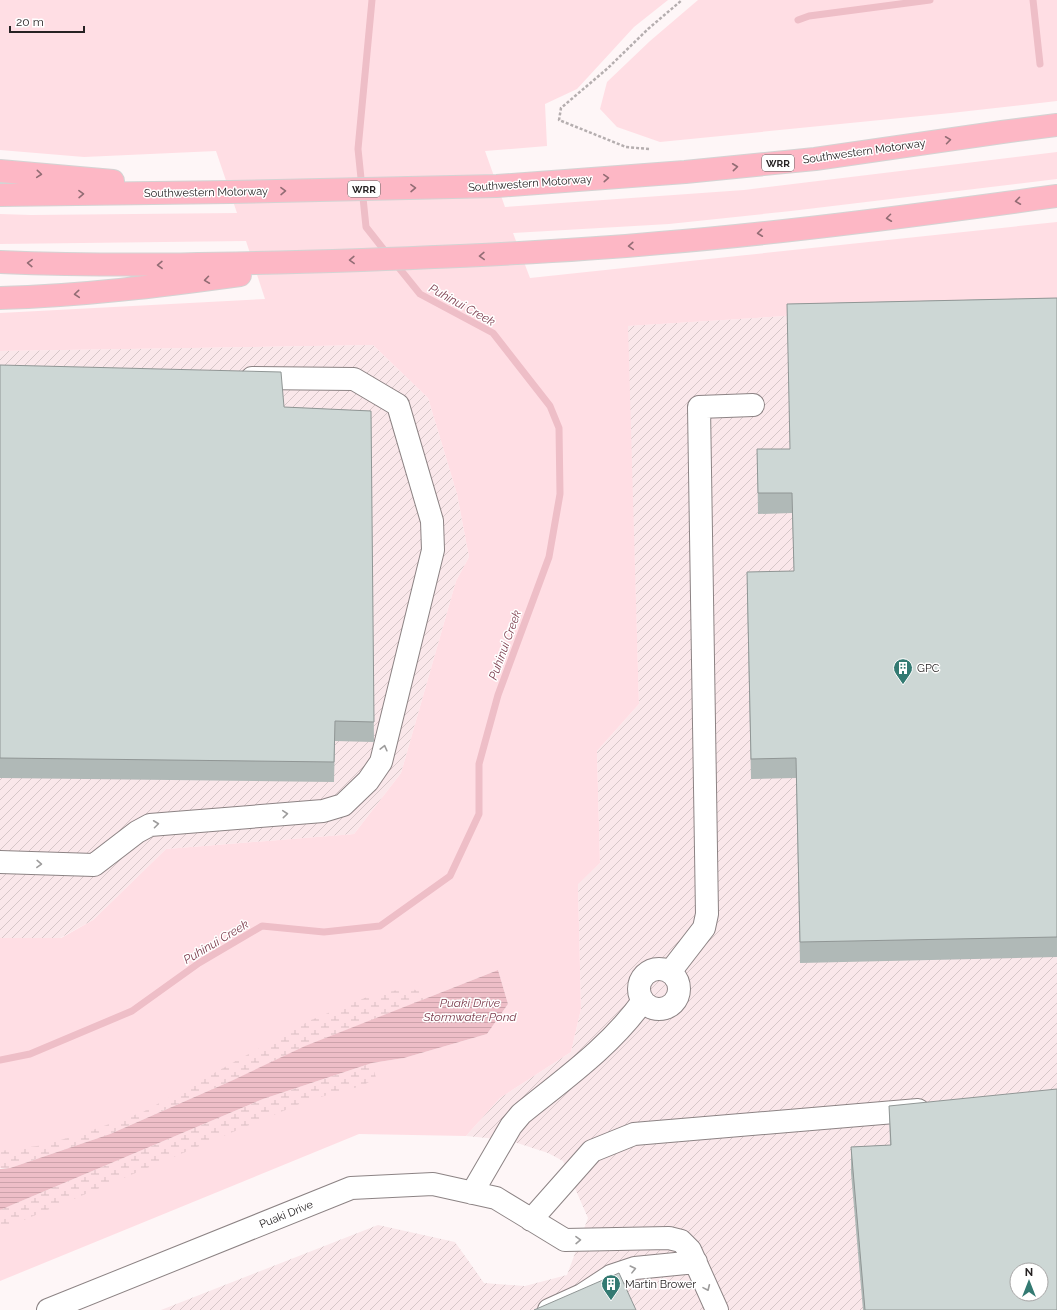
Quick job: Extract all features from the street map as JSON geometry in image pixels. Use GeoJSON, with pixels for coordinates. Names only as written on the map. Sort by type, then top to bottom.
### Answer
{"type":"FeatureCollection","features":[{"type":"Feature","properties":{"kind":"highway","name":"Southwestern Motorway"},"geometry":{"type":"LineString","coordinates":[[0,195],[497,186],[685,172],[815,159],[1002,132],[1057,126]]}},
{"type":"Feature","properties":{"kind":"highway"},"geometry":{"type":"LineString","coordinates":[[0,171],[230,192]]}},
{"type":"Feature","properties":{"kind":"highway"},"geometry":{"type":"LineString","coordinates":[[0,298],[40,297],[158,286],[257,268],[308,262],[521,254],[660,244],[813,228],[1057,196]]}},
{"type":"Feature","properties":{"kind":"highway"},"geometry":{"type":"LineString","coordinates":[[0,262],[257,268]]}},
{"type":"Feature","properties":{"kind":"street"},"geometry":{"type":"LineString","coordinates":[[0,862],[94,865],[137,832],[150,825],[323,811],[343,805],[368,781],[381,762],[433,550],[432,521],[398,405],[354,379],[236,378]]}},
{"type":"Feature","properties":{"kind":"street"},"geometry":{"type":"LineString","coordinates":[[670,972],[704,928],[707,914],[699,407],[753,405]]}},
{"type":"Feature","properties":{"kind":"street"},"geometry":{"type":"LineString","coordinates":[[657,969],[664,969],[670,972],[678,982],[678,996],[675,1002],[663,1009],[650,1007],[643,1001],[639,992],[641,979],[645,974],[657,969]]}},
{"type":"Feature","properties":{"kind":"street"},"geometry":{"type":"LineString","coordinates":[[472,1193],[511,1126],[521,1114],[606,1045],[629,1021],[643,1001]]}},
{"type":"Feature","properties":{"kind":"street"},"geometry":{"type":"LineString","coordinates":[[531,1220],[592,1151],[634,1134],[940,1109]]}},
{"type":"Feature","properties":{"kind":"street","name":"Puaki Drive"},"geometry":{"type":"LineString","coordinates":[[48,1310],[351,1188],[433,1184],[496,1198],[565,1240],[669,1238],[681,1241],[690,1250],[696,1262]]}},
{"type":"Feature","properties":{"kind":"street"},"geometry":{"type":"LineString","coordinates":[[548,1310],[582,1295],[611,1276],[635,1268],[696,1262],[717,1310]]}},
{"type":"Feature","properties":{"kind":"path"},"geometry":{"type":"LineString","coordinates":[[656,150],[626,147],[559,120],[561,108],[608,68],[648,29],[682,0]]}},
{"type":"Feature","properties":{"kind":"shaded area"},"geometry":{"type":"Polygon","coordinates":[[[1057,299],[1057,1310],[161,1310],[378,1225],[455,1242],[484,1283],[525,1286],[567,1275],[588,1218],[563,1161],[548,1153],[508,1140],[466,1136],[500,1098],[571,1052],[581,1009],[578,883],[600,863],[597,751],[639,704],[627,326],[1057,299]]]}},
{"type":"Feature","properties":{"kind":"shaded area"},"geometry":{"type":"Polygon","coordinates":[[[373,345],[428,398],[457,494],[469,557],[456,581],[401,773],[354,834],[166,849],[93,920],[60,938],[0,938],[0,351],[373,345]]]}},
{"type":"Feature","properties":{"kind":"green space"},"geometry":{"type":"Polygon","coordinates":[[[0,0],[668,0],[634,27],[577,89],[545,104],[547,146],[485,151],[505,207],[744,190],[1057,152],[1057,179],[669,224],[513,233],[530,278],[1057,222],[1057,299],[628,326],[639,704],[597,751],[600,863],[578,884],[581,1009],[571,1052],[500,1098],[466,1136],[359,1134],[0,1281],[0,1210],[372,1063],[404,1058],[487,1034],[508,1004],[498,970],[305,1046],[231,1081],[0,1168],[0,938],[61,938],[93,920],[166,849],[354,834],[401,773],[456,581],[469,557],[457,494],[428,398],[373,345],[0,351],[0,313],[265,299],[246,241],[0,244],[0,214],[237,213],[216,151],[84,157],[0,150],[0,0]]]}},
{"type":"Feature","properties":{"kind":"green space"},"geometry":{"type":"Polygon","coordinates":[[[698,0],[1057,0],[1057,101],[660,142],[617,127],[600,109],[607,82],[650,41],[698,0]]]}},
{"type":"Feature","properties":{"kind":"green space"},"geometry":{"type":"Polygon","coordinates":[[[408,988],[423,992],[423,1000],[305,1046],[231,1081],[110,1134],[10,1168],[0,1168],[0,1151],[44,1145],[84,1133],[143,1112],[311,1020],[372,995],[408,988]]]}},
{"type":"Feature","properties":{"kind":"green space"},"geometry":{"type":"Polygon","coordinates":[[[372,1063],[376,1078],[362,1086],[309,1100],[0,1230],[0,1210],[263,1099],[372,1063]]]}},
{"type":"Feature","properties":{"kind":"water","name":"Puaki Drive Stormwater Pond"},"geometry":{"type":"Polygon","coordinates":[[[498,970],[508,1004],[487,1034],[404,1058],[372,1063],[263,1099],[0,1210],[0,1169],[10,1168],[110,1134],[231,1081],[305,1046],[498,970]]]}},
{"type":"Feature","properties":{"kind":"building","name":"GPC"},"geometry":{"type":"Polygon","coordinates":[[[1057,298],[1057,937],[800,942],[796,758],[751,759],[747,572],[794,571],[792,493],[758,493],[757,449],[790,449],[787,304],[1057,298]]]}},
{"type":"Feature","properties":{"kind":"building"},"geometry":{"type":"Polygon","coordinates":[[[0,365],[281,372],[284,407],[371,411],[374,722],[335,721],[334,762],[0,758],[0,365]]]}},
{"type":"Feature","properties":{"kind":"building"},"geometry":{"type":"Polygon","coordinates":[[[1057,1089],[1057,1310],[865,1310],[851,1147],[891,1145],[889,1106],[1057,1089]]]}},
{"type":"Feature","properties":{"kind":"building"},"geometry":{"type":"Polygon","coordinates":[[[619,1273],[636,1310],[534,1310],[619,1273]]]}},
{"type":"Feature","properties":{"kind":"waterway","name":"Puhinui Creek"},"geometry":{"type":"LineString","coordinates":[[372,0],[358,149],[366,227],[388,255]]}},
{"type":"Feature","properties":{"kind":"waterway"},"geometry":{"type":"LineString","coordinates":[[798,20],[809,16],[930,0]]}},
{"type":"Feature","properties":{"kind":"waterway"},"geometry":{"type":"LineString","coordinates":[[1033,0],[1040,64]]}},
{"type":"Feature","properties":{"kind":"waterway","name":"Puhinui Creek"},"geometry":{"type":"LineString","coordinates":[[0,1060],[30,1054],[132,1011],[199,963],[262,926],[324,932],[380,926],[450,876],[479,814],[479,764],[498,695],[549,557],[560,494],[559,428],[550,406],[493,333],[420,294],[395,263]]}},
{"type":"Feature","properties":{"kind":"place","name":"GPC"},"geometry":{"type":"Point","coordinates":[903,685]}},
{"type":"Feature","properties":{"kind":"place","name":"Martin Brower"},"geometry":{"type":"Point","coordinates":[611,1301]}}]}
